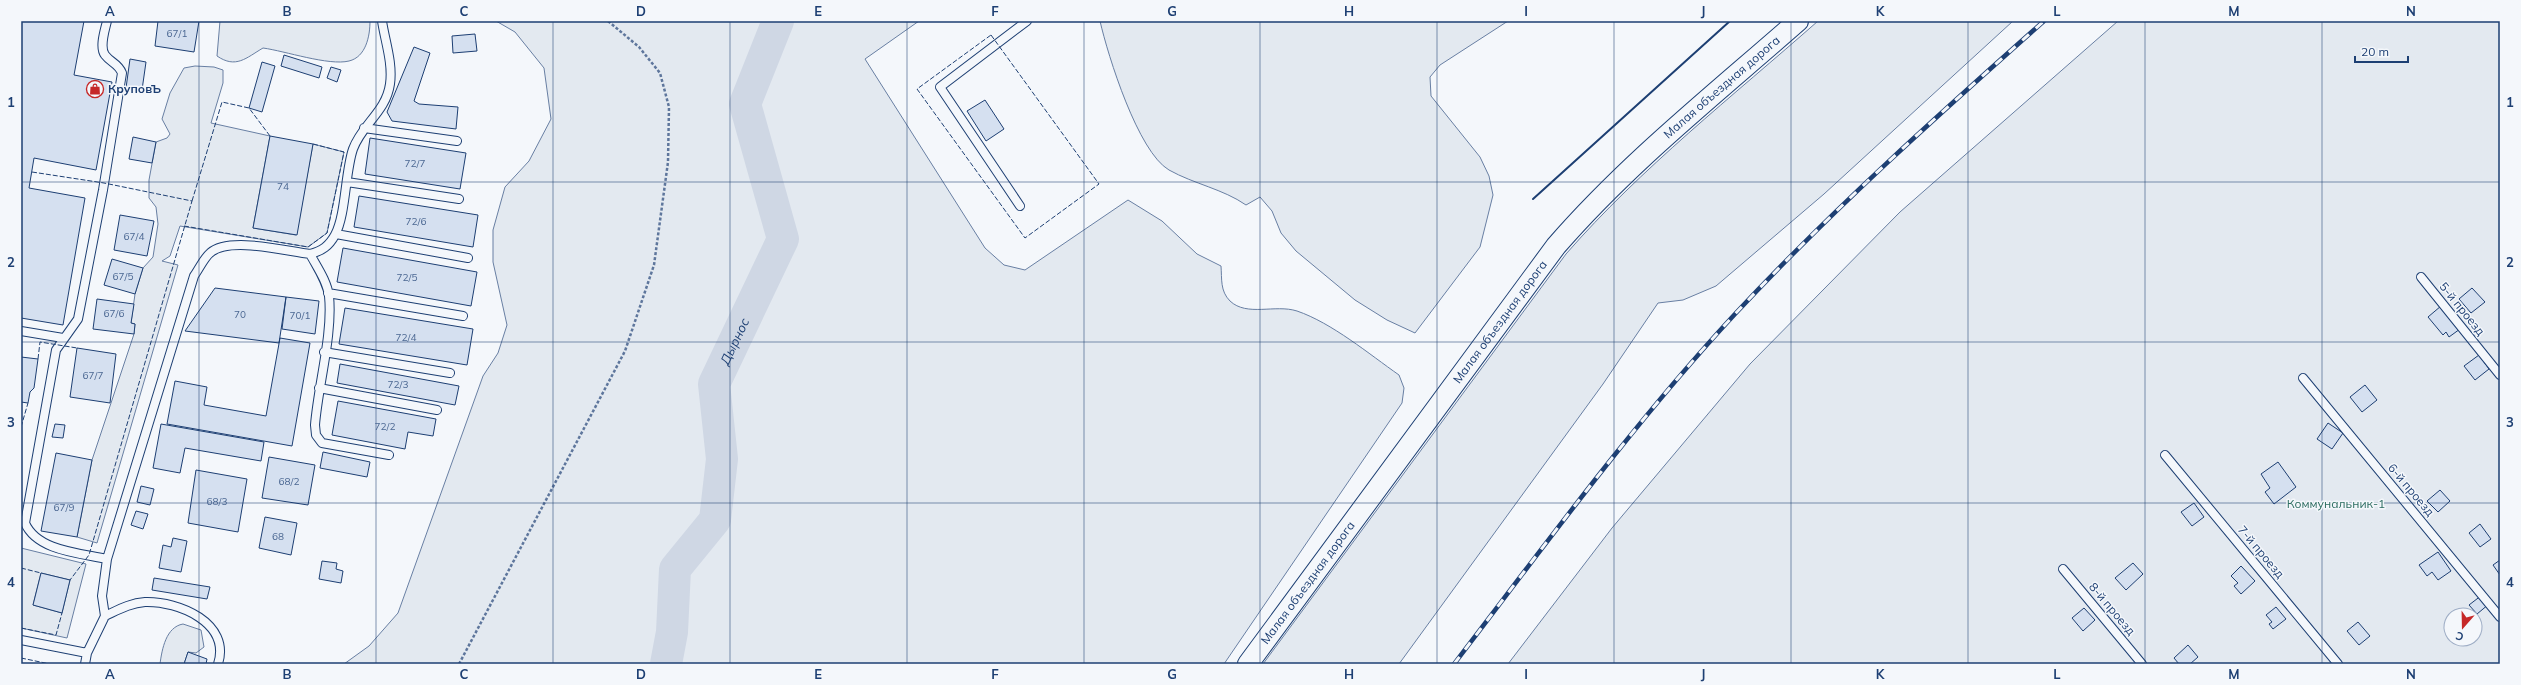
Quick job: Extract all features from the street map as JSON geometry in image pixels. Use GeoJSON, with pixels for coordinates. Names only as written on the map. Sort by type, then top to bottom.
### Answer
{"type":"FeatureCollection","features":[{"type":"Feature","properties":{"kind":"street","name":"Малая объездная дорога"},"geometry":{"type":"LineString","coordinates":[[1248,664],[1556,246],[1585,212],[1625,173],[1798,21]]}},
{"type":"Feature","properties":{"kind":"lane"},"geometry":{"type":"LineString","coordinates":[[106,21],[102,48],[105,55],[120,66],[122,73],[103,190],[78,319],[63,338],[56,350],[25,523],[29,533],[41,542],[107,560]]}},
{"type":"Feature","properties":{"kind":"lane"},"geometry":{"type":"LineString","coordinates":[[85,664],[87,653],[104,616],[102,596],[107,560],[194,276],[209,253],[222,245],[236,245],[310,254],[321,251],[330,244],[336,234],[353,150],[364,128],[384,105],[390,84],[391,66],[382,21]]}},
{"type":"Feature","properties":{"kind":"lane"},"geometry":{"type":"LineString","coordinates":[[1020,206],[940,87],[1027,21]]}},
{"type":"Feature","properties":{"kind":"lane"},"geometry":{"type":"LineString","coordinates":[[364,128],[457,141]]}},
{"type":"Feature","properties":{"kind":"lane"},"geometry":{"type":"LineString","coordinates":[[347,182],[459,199]]}},
{"type":"Feature","properties":{"kind":"lane"},"geometry":{"type":"LineString","coordinates":[[336,234],[468,258]]}},
{"type":"Feature","properties":{"kind":"lane"},"geometry":{"type":"LineString","coordinates":[[310,254],[323,276],[328,293],[328,330],[319,388],[315,425],[316,435],[322,443],[389,455]]}},
{"type":"Feature","properties":{"kind":"lane","name":"5-й проезд"},"geometry":{"type":"LineString","coordinates":[[2421,277],[2500,375]]}},
{"type":"Feature","properties":{"kind":"lane"},"geometry":{"type":"LineString","coordinates":[[328,293],[463,316]]}},
{"type":"Feature","properties":{"kind":"lane"},"geometry":{"type":"LineString","coordinates":[[21,331],[63,338]]}},
{"type":"Feature","properties":{"kind":"lane"},"geometry":{"type":"LineString","coordinates":[[324,352],[450,373]]}},
{"type":"Feature","properties":{"kind":"lane","name":"6-й проезд"},"geometry":{"type":"LineString","coordinates":[[2303,378],[2500,617]]}},
{"type":"Feature","properties":{"kind":"lane"},"geometry":{"type":"LineString","coordinates":[[319,388],[437,410]]}},
{"type":"Feature","properties":{"kind":"lane","name":"7-й проезд"},"geometry":{"type":"LineString","coordinates":[[2165,455],[2338,664]]}},
{"type":"Feature","properties":{"kind":"lane","name":"8-й проезд"},"geometry":{"type":"LineString","coordinates":[[2064,569],[2142,664]]}},
{"type":"Feature","properties":{"kind":"lane"},"geometry":{"type":"LineString","coordinates":[[104,616],[127,605],[146,602],[170,606],[195,614],[207,622],[217,637],[221,655],[218,664]]}},
{"type":"Feature","properties":{"kind":"lane"},"geometry":{"type":"LineString","coordinates":[[21,640],[87,653]]}},
{"type":"Feature","properties":{"kind":"path"},"geometry":{"type":"LineString","coordinates":[[459,664],[625,351],[654,265],[668,162],[669,107],[660,73],[639,47],[608,21]]}},
{"type":"Feature","properties":{"kind":"green space"},"geometry":{"type":"Polygon","coordinates":[[[220,21],[370,21],[368,39],[363,51],[355,59],[349,61],[330,62],[263,48],[241,61],[230,62],[217,56],[220,21]]]}},
{"type":"Feature","properties":{"kind":"green space"},"geometry":{"type":"Polygon","coordinates":[[[496,21],[919,21],[865,59],[985,248],[1004,265],[1025,270],[1128,200],[1162,221],[1197,254],[1221,266],[1223,289],[1230,301],[1237,306],[1253,309],[1289,309],[1310,316],[1337,331],[1399,375],[1404,388],[1402,403],[1224,664],[344,664],[369,646],[398,613],[483,376],[498,353],[507,325],[493,262],[493,230],[505,187],[529,161],[551,119],[544,68],[515,32],[496,21]]]}},
{"type":"Feature","properties":{"kind":"green space"},"geometry":{"type":"Polygon","coordinates":[[[1100,21],[1508,21],[1440,65],[1430,77],[1431,96],[1480,157],[1489,176],[1493,195],[1480,247],[1415,333],[1387,320],[1355,300],[1296,251],[1281,233],[1272,211],[1260,197],[1246,205],[1237,199],[1169,170],[1157,160],[1146,144],[1126,102],[1117,79],[1100,21]]]}},
{"type":"Feature","properties":{"kind":"green space"},"geometry":{"type":"Polygon","coordinates":[[[1818,21],[2013,21],[1824,194],[1716,286],[1683,300],[1658,303],[1603,384],[1399,664],[1263,664],[1566,254],[1595,222],[1656,162],[1818,21]]]}},
{"type":"Feature","properties":{"kind":"green space","name":"Коммунальник-1"},"geometry":{"type":"Polygon","coordinates":[[[2118,21],[2500,21],[2500,664],[1508,664],[1612,528],[1750,364],[1900,212],[2118,21]]]}},
{"type":"Feature","properties":{"kind":"green space"},"geometry":{"type":"Polygon","coordinates":[[[195,66],[214,67],[223,70],[223,83],[211,123],[270,136],[253,228],[296,235],[313,144],[344,152],[327,233],[308,247],[180,226],[170,256],[162,261],[178,265],[97,543],[77,537],[92,460],[134,334],[135,324],[131,323],[135,294],[143,268],[153,257],[158,224],[156,207],[149,198],[149,180],[156,142],[167,138],[170,134],[162,119],[170,93],[184,68],[195,66]]]}},
{"type":"Feature","properties":{"kind":"green space"},"geometry":{"type":"Polygon","coordinates":[[[21,548],[86,564],[67,638],[21,628],[21,548]],[[41,573],[33,605],[62,613],[70,580],[41,573]]]}},
{"type":"Feature","properties":{"kind":"green space"},"geometry":{"type":"Polygon","coordinates":[[[183,624],[201,630],[204,647],[196,653],[188,652],[184,664],[160,664],[162,652],[169,634],[177,626],[183,624]]]}},
{"type":"Feature","properties":{"kind":"building"},"geometry":{"type":"Polygon","coordinates":[[[21,21],[84,21],[74,75],[112,82],[96,170],[34,158],[29,188],[85,198],[63,325],[21,318],[21,21]]]}},
{"type":"Feature","properties":{"kind":"building"},"geometry":{"type":"Polygon","coordinates":[[[158,21],[199,21],[194,52],[155,46],[158,21]]]}},
{"type":"Feature","properties":{"kind":"building"},"geometry":{"type":"Polygon","coordinates":[[[475,34],[477,51],[453,53],[452,36],[475,34]]]}},
{"type":"Feature","properties":{"kind":"building"},"geometry":{"type":"Polygon","coordinates":[[[414,47],[430,53],[414,101],[419,104],[458,107],[456,129],[392,121],[387,112],[414,47]]]}},
{"type":"Feature","properties":{"kind":"building"},"geometry":{"type":"Polygon","coordinates":[[[284,55],[322,67],[319,78],[281,66],[284,55]]]}},
{"type":"Feature","properties":{"kind":"building"},"geometry":{"type":"Polygon","coordinates":[[[130,59],[146,62],[142,90],[126,88],[130,59]]]}},
{"type":"Feature","properties":{"kind":"building"},"geometry":{"type":"Polygon","coordinates":[[[262,62],[275,66],[262,112],[249,108],[262,62]]]}},
{"type":"Feature","properties":{"kind":"building"},"geometry":{"type":"Polygon","coordinates":[[[331,67],[341,70],[337,82],[327,78],[331,67]]]}},
{"type":"Feature","properties":{"kind":"building"},"geometry":{"type":"Polygon","coordinates":[[[985,100],[1004,129],[986,141],[967,111],[985,100]]]}},
{"type":"Feature","properties":{"kind":"building"},"geometry":{"type":"Polygon","coordinates":[[[270,136],[313,144],[297,235],[253,228],[270,136]]]}},
{"type":"Feature","properties":{"kind":"building"},"geometry":{"type":"Polygon","coordinates":[[[133,137],[156,142],[152,163],[129,159],[133,137]]]}},
{"type":"Feature","properties":{"kind":"building"},"geometry":{"type":"Polygon","coordinates":[[[370,138],[466,153],[460,189],[365,174],[370,138]]]}},
{"type":"Feature","properties":{"kind":"building"},"geometry":{"type":"Polygon","coordinates":[[[359,196],[478,215],[473,247],[354,227],[359,196]]]}},
{"type":"Feature","properties":{"kind":"building"},"geometry":{"type":"Polygon","coordinates":[[[120,215],[154,221],[147,256],[114,250],[120,215]]]}},
{"type":"Feature","properties":{"kind":"building"},"geometry":{"type":"Polygon","coordinates":[[[343,248],[477,272],[471,306],[337,282],[343,248]]]}},
{"type":"Feature","properties":{"kind":"building"},"geometry":{"type":"Polygon","coordinates":[[[112,259],[143,268],[135,294],[104,285],[112,259]]]}},
{"type":"Feature","properties":{"kind":"building"},"geometry":{"type":"Polygon","coordinates":[[[215,288],[286,297],[279,343],[185,331],[215,288]]]}},
{"type":"Feature","properties":{"kind":"building"},"geometry":{"type":"Polygon","coordinates":[[[2472,288],[2485,302],[2471,313],[2459,299],[2472,288]]]}},
{"type":"Feature","properties":{"kind":"building"},"geometry":{"type":"Polygon","coordinates":[[[286,297],[319,301],[315,334],[282,329],[286,297]]]}},
{"type":"Feature","properties":{"kind":"building"},"geometry":{"type":"Polygon","coordinates":[[[97,299],[134,304],[131,323],[135,324],[134,334],[93,329],[97,299]]]}},
{"type":"Feature","properties":{"kind":"building"},"geometry":{"type":"Polygon","coordinates":[[[2441,306],[2460,329],[2449,337],[2446,332],[2443,335],[2428,317],[2441,306]]]}},
{"type":"Feature","properties":{"kind":"building"},"geometry":{"type":"Polygon","coordinates":[[[345,308],[473,329],[467,365],[339,344],[345,308]]]}},
{"type":"Feature","properties":{"kind":"building"},"geometry":{"type":"Polygon","coordinates":[[[280,338],[310,343],[292,446],[167,424],[175,381],[207,387],[204,405],[266,416],[280,338]]]}},
{"type":"Feature","properties":{"kind":"building"},"geometry":{"type":"Polygon","coordinates":[[[77,348],[116,354],[110,403],[70,397],[77,348]]]}},
{"type":"Feature","properties":{"kind":"building"},"geometry":{"type":"Polygon","coordinates":[[[2479,355],[2489,369],[2475,380],[2464,366],[2479,355]]]}},
{"type":"Feature","properties":{"kind":"building"},"geometry":{"type":"Polygon","coordinates":[[[21,357],[38,359],[34,388],[30,392],[28,403],[21,402],[21,357]]]}},
{"type":"Feature","properties":{"kind":"building"},"geometry":{"type":"Polygon","coordinates":[[[340,364],[459,386],[455,405],[337,383],[340,364]]]}},
{"type":"Feature","properties":{"kind":"building"},"geometry":{"type":"Polygon","coordinates":[[[2365,385],[2377,400],[2362,412],[2350,397],[2365,385]]]}},
{"type":"Feature","properties":{"kind":"building"},"geometry":{"type":"Polygon","coordinates":[[[338,401],[436,419],[433,436],[408,432],[405,449],[332,435],[338,401]]]}},
{"type":"Feature","properties":{"kind":"building"},"geometry":{"type":"Polygon","coordinates":[[[2328,423],[2343,433],[2332,449],[2317,439],[2328,423]]]}},
{"type":"Feature","properties":{"kind":"building"},"geometry":{"type":"Polygon","coordinates":[[[55,424],[65,425],[63,438],[52,437],[55,424]]]}},
{"type":"Feature","properties":{"kind":"building"},"geometry":{"type":"Polygon","coordinates":[[[161,424],[264,442],[261,461],[185,448],[180,473],[153,468],[161,424]]]}},
{"type":"Feature","properties":{"kind":"building"},"geometry":{"type":"Polygon","coordinates":[[[323,452],[370,462],[367,477],[320,468],[323,452]]]}},
{"type":"Feature","properties":{"kind":"building"},"geometry":{"type":"Polygon","coordinates":[[[56,453],[92,460],[77,537],[41,531],[56,453]]]}},
{"type":"Feature","properties":{"kind":"building"},"geometry":{"type":"Polygon","coordinates":[[[269,457],[315,465],[308,505],[262,498],[269,457]]]}},
{"type":"Feature","properties":{"kind":"building"},"geometry":{"type":"Polygon","coordinates":[[[2278,462],[2296,487],[2274,504],[2265,492],[2270,488],[2261,474],[2278,462]]]}},
{"type":"Feature","properties":{"kind":"building"},"geometry":{"type":"Polygon","coordinates":[[[196,470],[247,479],[238,532],[188,523],[196,470]]]}},
{"type":"Feature","properties":{"kind":"building"},"geometry":{"type":"Polygon","coordinates":[[[141,486],[154,489],[150,505],[137,502],[141,486]]]}},
{"type":"Feature","properties":{"kind":"building"},"geometry":{"type":"Polygon","coordinates":[[[2440,490],[2450,501],[2438,512],[2427,501],[2440,490]]]}},
{"type":"Feature","properties":{"kind":"building"},"geometry":{"type":"Polygon","coordinates":[[[2194,503],[2204,517],[2192,526],[2181,512],[2194,503]]]}},
{"type":"Feature","properties":{"kind":"building"},"geometry":{"type":"Polygon","coordinates":[[[136,511],[148,514],[143,529],[131,525],[136,511]]]}},
{"type":"Feature","properties":{"kind":"building"},"geometry":{"type":"Polygon","coordinates":[[[265,517],[297,523],[291,555],[259,548],[265,517]]]}},
{"type":"Feature","properties":{"kind":"building"},"geometry":{"type":"Polygon","coordinates":[[[2480,524],[2491,539],[2480,547],[2469,533],[2480,524]]]}},
{"type":"Feature","properties":{"kind":"building"},"geometry":{"type":"Polygon","coordinates":[[[173,538],[187,541],[181,572],[159,568],[163,545],[171,547],[173,538]]]}},
{"type":"Feature","properties":{"kind":"building"},"geometry":{"type":"Polygon","coordinates":[[[2438,552],[2451,571],[2438,580],[2432,572],[2427,576],[2419,565],[2438,552]]]}},
{"type":"Feature","properties":{"kind":"building"},"geometry":{"type":"Polygon","coordinates":[[[2500,560],[2500,575],[2493,565],[2500,560]]]}},
{"type":"Feature","properties":{"kind":"building"},"geometry":{"type":"Polygon","coordinates":[[[322,561],[337,563],[336,569],[343,571],[341,583],[319,579],[322,561]]]}},
{"type":"Feature","properties":{"kind":"building"},"geometry":{"type":"Polygon","coordinates":[[[2133,563],[2143,574],[2126,590],[2115,578],[2133,563]]]}},
{"type":"Feature","properties":{"kind":"building"},"geometry":{"type":"Polygon","coordinates":[[[2241,566],[2255,581],[2241,594],[2234,586],[2238,583],[2231,576],[2241,566]]]}},
{"type":"Feature","properties":{"kind":"building"},"geometry":{"type":"Polygon","coordinates":[[[41,573],[70,580],[62,613],[33,605],[41,573]]]}},
{"type":"Feature","properties":{"kind":"building"},"geometry":{"type":"Polygon","coordinates":[[[154,578],[210,587],[207,599],[152,590],[154,578]]]}},
{"type":"Feature","properties":{"kind":"building"},"geometry":{"type":"Polygon","coordinates":[[[2482,595],[2489,604],[2483,609],[2483,607],[2471,607],[2469,605],[2482,595]]]}},
{"type":"Feature","properties":{"kind":"building"},"geometry":{"type":"Polygon","coordinates":[[[2276,607],[2286,619],[2273,629],[2269,624],[2272,622],[2266,615],[2276,607]]]}},
{"type":"Feature","properties":{"kind":"building"},"geometry":{"type":"Polygon","coordinates":[[[2084,608],[2095,620],[2083,631],[2072,618],[2084,608]]]}},
{"type":"Feature","properties":{"kind":"building"},"geometry":{"type":"Polygon","coordinates":[[[2358,622],[2370,636],[2359,645],[2347,631],[2358,622]]]}},
{"type":"Feature","properties":{"kind":"building"},"geometry":{"type":"Polygon","coordinates":[[[2188,645],[2198,657],[2190,664],[2179,664],[2174,658],[2188,645]]]}},
{"type":"Feature","properties":{"kind":"building"},"geometry":{"type":"Polygon","coordinates":[[[188,652],[207,659],[206,664],[184,664],[188,652]]]}},
{"type":"Feature","properties":{"kind":"waterway","name":"Дырнос"},"geometry":{"type":"LineString","coordinates":[[666,664],[672,632],[675,569],[715,520],[722,459],[714,384],[783,239],[745,104],[778,21]]}},
{"type":"Feature","properties":{"kind":"railway"},"geometry":{"type":"LineString","coordinates":[[1454,664],[1625,442],[1697,356],[1735,314],[1809,238],[1886,164],[2044,21]]}},
{"type":"Feature","properties":{"kind":"fence"},"geometry":{"type":"LineString","coordinates":[[991,35],[1099,184],[1025,238],[917,89],[991,35]]}},
{"type":"Feature","properties":{"kind":"fence"},"geometry":{"type":"LineString","coordinates":[[192,201],[222,102],[249,108],[270,136]]}},
{"type":"Feature","properties":{"kind":"fence"},"geometry":{"type":"LineString","coordinates":[[184,226],[308,247],[327,233],[344,152],[313,144]]}},
{"type":"Feature","properties":{"kind":"fence"},"geometry":{"type":"LineString","coordinates":[[32,172],[104,183],[192,201],[89,555],[70,580]]}},
{"type":"Feature","properties":{"kind":"fence"},"geometry":{"type":"LineString","coordinates":[[38,359],[40,342],[77,348]]}},
{"type":"Feature","properties":{"kind":"fence"},"geometry":{"type":"LineString","coordinates":[[21,427],[28,403]]}},
{"type":"Feature","properties":{"kind":"fence"},"geometry":{"type":"LineString","coordinates":[[21,568],[41,573]]}},
{"type":"Feature","properties":{"kind":"fence"},"geometry":{"type":"LineString","coordinates":[[21,628],[56,635],[62,613]]}},
{"type":"Feature","properties":{"kind":"fence"},"geometry":{"type":"LineString","coordinates":[[21,658],[50,664]]}},
{"type":"Feature","properties":{"kind":"wall"},"geometry":{"type":"LineString","coordinates":[[1533,199],[1730,21]]}},
{"type":"Feature","properties":{"kind":"place","name":"КруповЪ"},"geometry":{"type":"Point","coordinates":[95,89]}}]}
